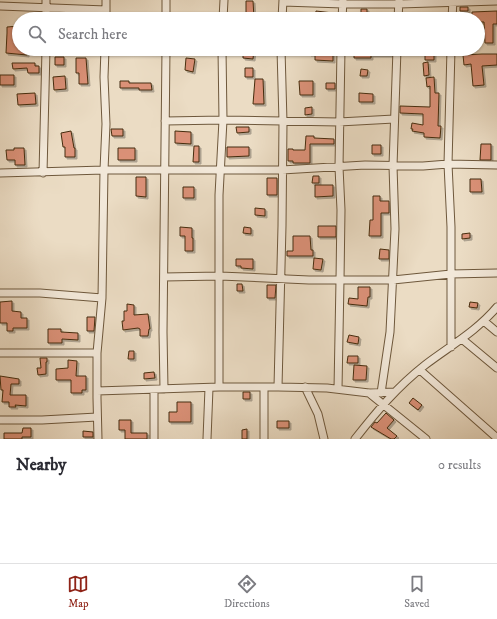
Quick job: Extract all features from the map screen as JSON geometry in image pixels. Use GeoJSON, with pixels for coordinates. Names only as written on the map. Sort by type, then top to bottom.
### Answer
{"type":"FeatureCollection","features":[{"type":"Feature","properties":{"kind":"street"},"geometry":{"type":"LineString","coordinates":[[46,0],[46,12]]}},
{"type":"Feature","properties":{"kind":"street"},"geometry":{"type":"LineString","coordinates":[[0,6],[106,10],[106,0]]}},
{"type":"Feature","properties":{"kind":"street"},"geometry":{"type":"LineString","coordinates":[[166,0],[166,12]]}},
{"type":"Feature","properties":{"kind":"street"},"geometry":{"type":"LineString","coordinates":[[223,12],[224,0]]}},
{"type":"Feature","properties":{"kind":"street"},"geometry":{"type":"LineString","coordinates":[[282,12],[283,1],[497,1]]}},
{"type":"Feature","properties":{"kind":"street"},"geometry":{"type":"LineString","coordinates":[[452,12],[453,1]]}},
{"type":"Feature","properties":{"kind":"street"},"geometry":{"type":"LineString","coordinates":[[342,12],[343,2]]}},
{"type":"Feature","properties":{"kind":"street"},"geometry":{"type":"LineString","coordinates":[[398,12],[399,2]]}},
{"type":"Feature","properties":{"kind":"street"},"geometry":{"type":"LineString","coordinates":[[43,173],[46,56]]}},
{"type":"Feature","properties":{"kind":"street"},"geometry":{"type":"LineString","coordinates":[[98,439],[97,353],[102,298],[106,124],[105,56]]}},
{"type":"Feature","properties":{"kind":"street"},"geometry":{"type":"LineString","coordinates":[[164,389],[166,56]]}},
{"type":"Feature","properties":{"kind":"street"},"geometry":{"type":"LineString","coordinates":[[219,387],[220,170],[223,120],[222,56]]}},
{"type":"Feature","properties":{"kind":"street"},"geometry":{"type":"LineString","coordinates":[[278,387],[283,122],[281,56]]}},
{"type":"Feature","properties":{"kind":"street"},"geometry":{"type":"LineString","coordinates":[[338,388],[341,210],[339,167],[341,56]]}},
{"type":"Feature","properties":{"kind":"street"},"geometry":{"type":"LineString","coordinates":[[381,393],[390,332],[393,280],[395,229],[393,166],[397,56]]}},
{"type":"Feature","properties":{"kind":"street"},"geometry":{"type":"LineString","coordinates":[[451,56],[448,164],[451,227],[451,347]]}},
{"type":"Feature","properties":{"kind":"street"},"geometry":{"type":"LineString","coordinates":[[165,121],[223,120],[339,122],[394,119]]}},
{"type":"Feature","properties":{"kind":"street"},"geometry":{"type":"LineString","coordinates":[[0,173],[43,173],[104,170],[282,170],[365,165],[497,165]]}},
{"type":"Feature","properties":{"kind":"street"},"geometry":{"type":"LineString","coordinates":[[164,277],[220,276],[281,279],[393,280],[451,274],[497,273]]}},
{"type":"Feature","properties":{"kind":"street"},"geometry":{"type":"LineString","coordinates":[[0,293],[40,293],[102,298]]}},
{"type":"Feature","properties":{"kind":"street"},"geometry":{"type":"LineString","coordinates":[[355,439],[382,404],[420,370],[485,322],[497,307]]}},
{"type":"Feature","properties":{"kind":"street"},"geometry":{"type":"LineString","coordinates":[[485,322],[497,332]]}},
{"type":"Feature","properties":{"kind":"street"},"geometry":{"type":"LineString","coordinates":[[462,339],[497,368]]}},
{"type":"Feature","properties":{"kind":"street"},"geometry":{"type":"LineString","coordinates":[[0,353],[97,353]]}},
{"type":"Feature","properties":{"kind":"street"},"geometry":{"type":"LineString","coordinates":[[420,370],[497,438]]}},
{"type":"Feature","properties":{"kind":"street"},"geometry":{"type":"LineString","coordinates":[[97,392],[219,387],[305,387],[338,388],[369,393],[395,392]]}},
{"type":"Feature","properties":{"kind":"street"},"geometry":{"type":"LineString","coordinates":[[264,387],[264,439]]}},
{"type":"Feature","properties":{"kind":"street"},"geometry":{"type":"LineString","coordinates":[[305,387],[318,414],[324,439]]}},
{"type":"Feature","properties":{"kind":"street"},"geometry":{"type":"LineString","coordinates":[[208,439],[209,388]]}},
{"type":"Feature","properties":{"kind":"street"},"geometry":{"type":"LineString","coordinates":[[154,390],[154,439]]}},
{"type":"Feature","properties":{"kind":"street"},"geometry":{"type":"LineString","coordinates":[[369,393],[426,439]]}},
{"type":"Feature","properties":{"kind":"street"},"geometry":{"type":"LineString","coordinates":[[0,420],[42,420],[97,417]]}},
{"type":"Feature","properties":{"kind":"building"},"geometry":{"type":"Polygon","coordinates":[[[246,1],[253,1],[254,12],[246,12],[246,1]]]}},
{"type":"Feature","properties":{"kind":"building"},"geometry":{"type":"Polygon","coordinates":[[[460,7],[468,7],[468,11],[460,11],[460,7]]]}},
{"type":"Feature","properties":{"kind":"building"},"geometry":{"type":"Polygon","coordinates":[[[361,9],[367,9],[367,12],[361,12],[361,9]]]}},
{"type":"Feature","properties":{"kind":"building"},"geometry":{"type":"Polygon","coordinates":[[[497,11],[497,24],[493,24],[493,43],[485,43],[485,12],[472,12],[497,11]]]}},
{"type":"Feature","properties":{"kind":"building"},"geometry":{"type":"Polygon","coordinates":[[[7,27],[12,27],[12,54],[6,53],[7,27]]]}},
{"type":"Feature","properties":{"kind":"building"},"geometry":{"type":"Polygon","coordinates":[[[485,54],[497,54],[497,65],[482,66],[484,85],[473,86],[471,64],[464,65],[463,56],[485,56],[485,54]]]}},
{"type":"Feature","properties":{"kind":"building"},"geometry":{"type":"Polygon","coordinates":[[[243,56],[253,56],[253,59],[243,58],[243,56]]]}},
{"type":"Feature","properties":{"kind":"building"},"geometry":{"type":"Polygon","coordinates":[[[315,56],[333,56],[333,61],[315,60],[315,56]]]}},
{"type":"Feature","properties":{"kind":"building"},"geometry":{"type":"Polygon","coordinates":[[[354,56],[371,56],[371,58],[354,58],[354,56]]]}},
{"type":"Feature","properties":{"kind":"building"},"geometry":{"type":"Polygon","coordinates":[[[425,56],[434,56],[434,60],[425,60],[425,56]]]}},
{"type":"Feature","properties":{"kind":"building"},"geometry":{"type":"Polygon","coordinates":[[[55,57],[64,57],[64,65],[55,65],[55,57]]]}},
{"type":"Feature","properties":{"kind":"building"},"geometry":{"type":"Polygon","coordinates":[[[76,58],[86,58],[88,84],[79,84],[79,73],[76,73],[76,58]]]}},
{"type":"Feature","properties":{"kind":"building"},"geometry":{"type":"Polygon","coordinates":[[[186,58],[195,59],[193,72],[185,70],[186,58]]]}},
{"type":"Feature","properties":{"kind":"building"},"geometry":{"type":"Polygon","coordinates":[[[428,62],[429,75],[424,76],[423,63],[428,62]]]}},
{"type":"Feature","properties":{"kind":"building"},"geometry":{"type":"Polygon","coordinates":[[[12,63],[35,63],[35,66],[39,66],[39,73],[28,73],[27,68],[13,69],[12,63]]]}},
{"type":"Feature","properties":{"kind":"building"},"geometry":{"type":"Polygon","coordinates":[[[245,68],[253,68],[253,77],[245,77],[245,68]]]}},
{"type":"Feature","properties":{"kind":"building"},"geometry":{"type":"Polygon","coordinates":[[[361,69],[368,70],[367,76],[360,76],[361,69]]]}},
{"type":"Feature","properties":{"kind":"building"},"geometry":{"type":"Polygon","coordinates":[[[0,75],[14,75],[14,85],[0,85],[0,75]]]}},
{"type":"Feature","properties":{"kind":"building"},"geometry":{"type":"Polygon","coordinates":[[[65,76],[66,89],[54,90],[53,77],[65,76]]]}},
{"type":"Feature","properties":{"kind":"building"},"geometry":{"type":"Polygon","coordinates":[[[434,77],[435,93],[439,93],[438,126],[441,126],[440,138],[424,137],[424,133],[412,131],[412,123],[423,125],[423,114],[400,113],[400,106],[430,107],[430,86],[427,87],[426,78],[434,77]]]}},
{"type":"Feature","properties":{"kind":"building"},"geometry":{"type":"Polygon","coordinates":[[[255,79],[263,79],[264,104],[253,104],[255,79]]]}},
{"type":"Feature","properties":{"kind":"building"},"geometry":{"type":"Polygon","coordinates":[[[120,81],[129,81],[129,83],[151,83],[152,90],[120,88],[120,81]]]}},
{"type":"Feature","properties":{"kind":"building"},"geometry":{"type":"Polygon","coordinates":[[[299,81],[313,81],[313,95],[300,95],[299,81]]]}},
{"type":"Feature","properties":{"kind":"building"},"geometry":{"type":"Polygon","coordinates":[[[326,83],[335,83],[335,89],[326,89],[326,83]]]}},
{"type":"Feature","properties":{"kind":"building"},"geometry":{"type":"Polygon","coordinates":[[[35,93],[36,104],[18,105],[17,94],[35,93]]]}},
{"type":"Feature","properties":{"kind":"building"},"geometry":{"type":"Polygon","coordinates":[[[359,93],[373,94],[373,102],[359,102],[359,93]]]}},
{"type":"Feature","properties":{"kind":"building"},"geometry":{"type":"Polygon","coordinates":[[[312,107],[312,114],[305,115],[305,108],[312,107]]]}},
{"type":"Feature","properties":{"kind":"building"},"geometry":{"type":"Polygon","coordinates":[[[236,127],[249,127],[249,132],[237,133],[236,127]]]}},
{"type":"Feature","properties":{"kind":"building"},"geometry":{"type":"Polygon","coordinates":[[[111,129],[123,129],[123,136],[112,136],[111,129]]]}},
{"type":"Feature","properties":{"kind":"building"},"geometry":{"type":"Polygon","coordinates":[[[71,131],[75,148],[75,157],[65,157],[65,147],[63,147],[61,133],[71,131]]]}},
{"type":"Feature","properties":{"kind":"building"},"geometry":{"type":"Polygon","coordinates":[[[175,131],[191,132],[191,144],[175,143],[175,131]]]}},
{"type":"Feature","properties":{"kind":"building"},"geometry":{"type":"Polygon","coordinates":[[[306,136],[334,139],[334,144],[310,144],[310,163],[293,163],[293,161],[288,161],[288,149],[305,150],[306,136]]]}},
{"type":"Feature","properties":{"kind":"building"},"geometry":{"type":"Polygon","coordinates":[[[481,144],[491,144],[491,160],[480,160],[481,144]]]}},
{"type":"Feature","properties":{"kind":"building"},"geometry":{"type":"Polygon","coordinates":[[[372,145],[381,145],[381,154],[372,154],[372,145]]]}},
{"type":"Feature","properties":{"kind":"building"},"geometry":{"type":"Polygon","coordinates":[[[194,146],[199,146],[199,162],[193,162],[194,146]]]}},
{"type":"Feature","properties":{"kind":"building"},"geometry":{"type":"Polygon","coordinates":[[[227,147],[249,147],[249,156],[227,157],[227,147]]]}},
{"type":"Feature","properties":{"kind":"building"},"geometry":{"type":"Polygon","coordinates":[[[14,148],[24,148],[25,165],[15,165],[15,160],[7,160],[6,150],[14,150],[14,148]]]}},
{"type":"Feature","properties":{"kind":"building"},"geometry":{"type":"Polygon","coordinates":[[[118,148],[135,148],[135,160],[118,160],[118,148]]]}},
{"type":"Feature","properties":{"kind":"building"},"geometry":{"type":"Polygon","coordinates":[[[313,176],[319,176],[319,183],[312,183],[313,176]]]}},
{"type":"Feature","properties":{"kind":"building"},"geometry":{"type":"Polygon","coordinates":[[[136,177],[146,177],[146,197],[136,196],[136,177]]]}},
{"type":"Feature","properties":{"kind":"building"},"geometry":{"type":"Polygon","coordinates":[[[267,178],[277,178],[277,195],[267,195],[267,178]]]}},
{"type":"Feature","properties":{"kind":"building"},"geometry":{"type":"Polygon","coordinates":[[[470,179],[481,179],[482,192],[470,192],[470,179]]]}},
{"type":"Feature","properties":{"kind":"building"},"geometry":{"type":"Polygon","coordinates":[[[315,185],[333,185],[333,196],[315,197],[315,185]]]}},
{"type":"Feature","properties":{"kind":"building"},"geometry":{"type":"Polygon","coordinates":[[[183,187],[194,187],[194,198],[183,198],[183,187]]]}},
{"type":"Feature","properties":{"kind":"building"},"geometry":{"type":"Polygon","coordinates":[[[373,196],[380,196],[380,201],[389,201],[389,213],[381,213],[381,236],[369,236],[370,220],[373,220],[373,196]]]}},
{"type":"Feature","properties":{"kind":"building"},"geometry":{"type":"Polygon","coordinates":[[[255,208],[265,209],[265,216],[255,215],[255,208]]]}},
{"type":"Feature","properties":{"kind":"building"},"geometry":{"type":"Polygon","coordinates":[[[318,226],[336,226],[336,237],[318,237],[318,226]]]}},
{"type":"Feature","properties":{"kind":"building"},"geometry":{"type":"Polygon","coordinates":[[[180,227],[192,228],[193,251],[185,251],[185,236],[180,236],[180,227]]]}},
{"type":"Feature","properties":{"kind":"building"},"geometry":{"type":"Polygon","coordinates":[[[244,227],[251,228],[251,234],[243,233],[244,227]]]}},
{"type":"Feature","properties":{"kind":"building"},"geometry":{"type":"Polygon","coordinates":[[[470,233],[470,238],[462,239],[462,234],[470,233]]]}},
{"type":"Feature","properties":{"kind":"building"},"geometry":{"type":"Polygon","coordinates":[[[293,236],[310,236],[313,256],[287,256],[287,251],[293,251],[293,236]]]}},
{"type":"Feature","properties":{"kind":"building"},"geometry":{"type":"Polygon","coordinates":[[[380,249],[389,250],[389,259],[379,259],[380,249]]]}},
{"type":"Feature","properties":{"kind":"building"},"geometry":{"type":"Polygon","coordinates":[[[314,258],[323,259],[321,270],[313,269],[314,258]]]}},
{"type":"Feature","properties":{"kind":"building"},"geometry":{"type":"Polygon","coordinates":[[[236,259],[253,259],[253,269],[236,266],[236,259]]]}},
{"type":"Feature","properties":{"kind":"building"},"geometry":{"type":"Polygon","coordinates":[[[237,284],[242,284],[243,291],[237,291],[237,284]]]}},
{"type":"Feature","properties":{"kind":"building"},"geometry":{"type":"Polygon","coordinates":[[[267,285],[276,285],[275,298],[267,298],[267,285]]]}},
{"type":"Feature","properties":{"kind":"building"},"geometry":{"type":"Polygon","coordinates":[[[358,287],[370,287],[370,297],[368,297],[367,306],[348,304],[349,298],[358,299],[358,287]]]}},
{"type":"Feature","properties":{"kind":"building"},"geometry":{"type":"Polygon","coordinates":[[[12,301],[12,311],[21,312],[21,318],[27,318],[27,328],[13,328],[13,331],[7,331],[7,323],[0,323],[0,302],[12,301]]]}},
{"type":"Feature","properties":{"kind":"building"},"geometry":{"type":"Polygon","coordinates":[[[470,302],[478,303],[477,308],[469,307],[470,302]]]}},
{"type":"Feature","properties":{"kind":"building"},"geometry":{"type":"Polygon","coordinates":[[[127,304],[134,305],[134,315],[148,314],[150,329],[148,336],[140,336],[140,329],[138,328],[123,330],[122,321],[124,321],[124,311],[127,311],[127,304]]]}},
{"type":"Feature","properties":{"kind":"building"},"geometry":{"type":"Polygon","coordinates":[[[87,317],[95,317],[94,331],[87,331],[87,317]]]}},
{"type":"Feature","properties":{"kind":"building"},"geometry":{"type":"Polygon","coordinates":[[[48,329],[61,329],[61,332],[78,333],[78,340],[62,339],[62,343],[48,343],[48,329]]]}},
{"type":"Feature","properties":{"kind":"building"},"geometry":{"type":"Polygon","coordinates":[[[349,335],[359,337],[358,344],[347,342],[349,335]]]}},
{"type":"Feature","properties":{"kind":"building"},"geometry":{"type":"Polygon","coordinates":[[[129,351],[134,351],[134,359],[128,359],[129,351]]]}},
{"type":"Feature","properties":{"kind":"building"},"geometry":{"type":"Polygon","coordinates":[[[348,356],[358,356],[358,363],[347,363],[348,356]]]}},
{"type":"Feature","properties":{"kind":"building"},"geometry":{"type":"Polygon","coordinates":[[[40,358],[47,358],[46,374],[38,375],[37,368],[41,368],[40,358]]]}},
{"type":"Feature","properties":{"kind":"building"},"geometry":{"type":"Polygon","coordinates":[[[68,360],[77,361],[76,376],[86,376],[86,390],[82,390],[82,393],[71,393],[71,380],[56,380],[56,369],[68,368],[68,360]]]}},
{"type":"Feature","properties":{"kind":"building"},"geometry":{"type":"Polygon","coordinates":[[[354,365],[367,366],[366,380],[353,380],[354,365]]]}},
{"type":"Feature","properties":{"kind":"building"},"geometry":{"type":"Polygon","coordinates":[[[154,372],[155,378],[144,379],[144,373],[154,372]]]}},
{"type":"Feature","properties":{"kind":"building"},"geometry":{"type":"Polygon","coordinates":[[[0,376],[19,379],[19,384],[11,384],[10,395],[26,395],[26,406],[15,405],[16,407],[9,407],[9,402],[2,402],[3,390],[1,390],[0,376]]]}},
{"type":"Feature","properties":{"kind":"building"},"geometry":{"type":"Polygon","coordinates":[[[243,392],[250,392],[250,399],[243,399],[243,392]]]}},
{"type":"Feature","properties":{"kind":"building"},"geometry":{"type":"Polygon","coordinates":[[[413,398],[422,405],[418,410],[409,403],[413,398]]]}},
{"type":"Feature","properties":{"kind":"building"},"geometry":{"type":"Polygon","coordinates":[[[177,402],[191,402],[191,422],[169,422],[169,412],[177,412],[177,402]]]}},
{"type":"Feature","properties":{"kind":"building"},"geometry":{"type":"Polygon","coordinates":[[[386,413],[394,420],[387,428],[397,436],[394,439],[391,439],[371,427],[386,413]]]}},
{"type":"Feature","properties":{"kind":"building"},"geometry":{"type":"Polygon","coordinates":[[[119,420],[131,420],[131,433],[147,433],[147,439],[125,439],[125,430],[119,430],[119,420]]]}},
{"type":"Feature","properties":{"kind":"building"},"geometry":{"type":"Polygon","coordinates":[[[277,421],[289,421],[289,428],[277,428],[277,421]]]}},
{"type":"Feature","properties":{"kind":"building"},"geometry":{"type":"Polygon","coordinates":[[[23,428],[31,428],[31,437],[22,437],[22,439],[4,439],[4,433],[22,433],[23,428]]]}},
{"type":"Feature","properties":{"kind":"building"},"geometry":{"type":"Polygon","coordinates":[[[247,429],[247,439],[242,439],[242,430],[247,429]]]}},
{"type":"Feature","properties":{"kind":"building"},"geometry":{"type":"Polygon","coordinates":[[[83,431],[93,432],[93,437],[83,437],[83,431]]]}}]}
